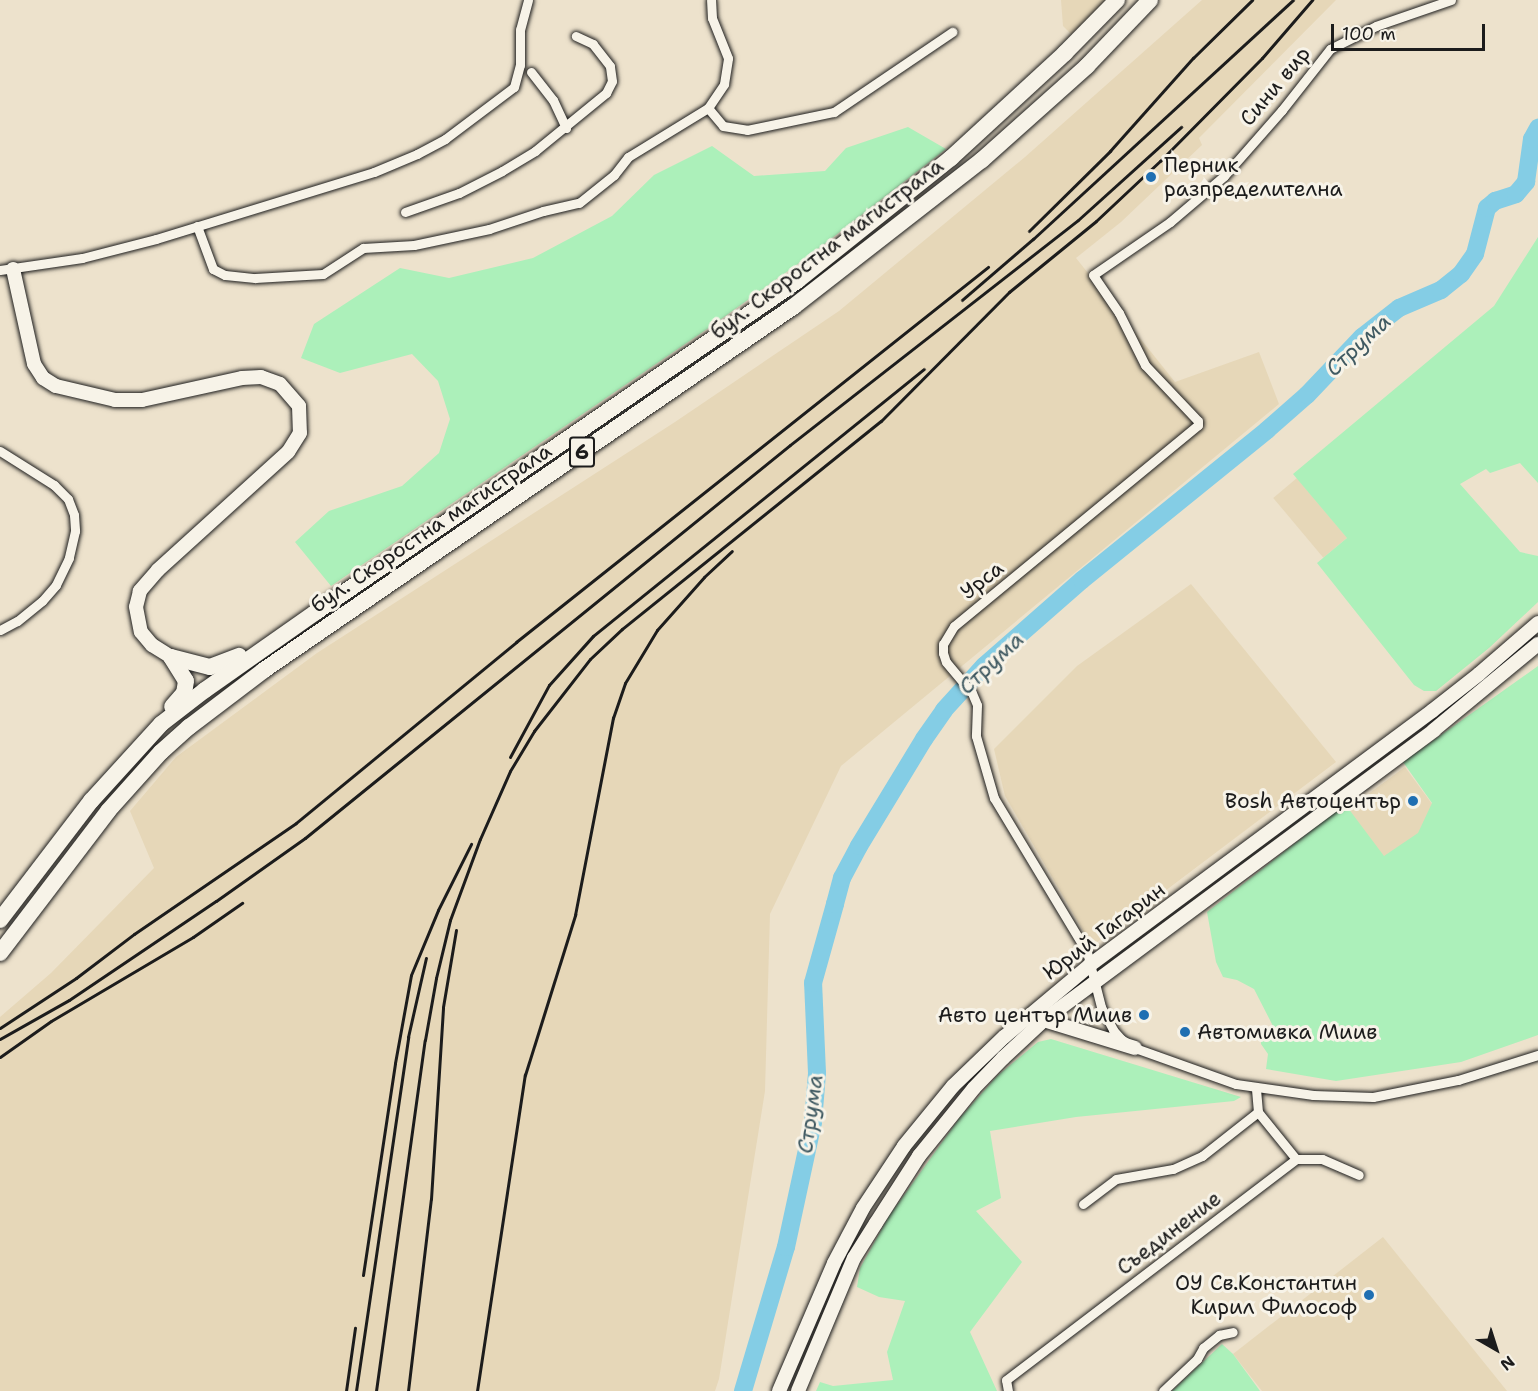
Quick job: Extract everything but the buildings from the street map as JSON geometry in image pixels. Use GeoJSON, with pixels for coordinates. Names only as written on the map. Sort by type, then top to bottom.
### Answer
{"type":"FeatureCollection","features":[{"type":"Feature","properties":{"kind":"highway","name":"бул. Скоростна магистрала"},"geometry":{"type":"LineString","coordinates":[[0,920],[91,801],[141,744],[205,690],[796,280],[951,158],[1065,53],[1117,0]]}},
{"type":"Feature","properties":{"kind":"highway","name":"бул. Скоростна магистрала"},"geometry":{"type":"LineString","coordinates":[[0,953],[132,783],[189,727],[264,670],[793,307],[982,160],[1087,66],[1150,0]]}},
{"type":"Feature","properties":{"kind":"highway"},"geometry":{"type":"LineString","coordinates":[[171,657],[204,666],[217,666],[316,612]]}},
{"type":"Feature","properties":{"kind":"highway"},"geometry":{"type":"LineString","coordinates":[[141,744],[186,688],[184,676],[171,657]]}},
{"type":"Feature","properties":{"kind":"street"},"geometry":{"type":"LineString","coordinates":[[171,657],[152,645],[141,632],[136,607],[140,591],[158,570],[288,452],[300,433],[299,406],[280,384],[269,378],[252,376],[142,400],[115,400],[56,387],[43,378],[34,364],[6,269],[82,258],[197,226],[374,172],[445,139],[514,87],[520,65],[520,30],[528,0]]}},
{"type":"Feature","properties":{"kind":"street"},"geometry":{"type":"LineString","coordinates":[[197,226],[213,269],[225,275],[255,278],[323,274],[363,248],[414,245],[579,203],[614,175],[628,157],[708,108],[724,84],[728,58],[712,18],[711,0]]}},
{"type":"Feature","properties":{"kind":"street","name":"Сини вир"},"geometry":{"type":"LineString","coordinates":[[1093,275],[1170,222],[1224,176],[1282,110],[1330,49],[1376,26],[1451,0]]}},
{"type":"Feature","properties":{"kind":"street"},"geometry":{"type":"LineString","coordinates":[[708,108],[723,126],[747,130],[834,112],[952,32]]}},
{"type":"Feature","properties":{"kind":"street"},"geometry":{"type":"LineString","coordinates":[[405,212],[459,193],[535,152],[606,93],[612,81],[610,66],[593,44],[576,36]]}},
{"type":"Feature","properties":{"kind":"street"},"geometry":{"type":"LineString","coordinates":[[531,72],[553,100],[566,128]]}},
{"type":"Feature","properties":{"kind":"street","name":"Урса"},"geometry":{"type":"LineString","coordinates":[[1093,275],[1119,313],[1145,364],[1198,421],[1198,425],[954,626],[943,644],[943,653],[956,674],[972,693],[977,705],[976,736],[994,798],[1087,952],[1094,982],[1113,1030],[1135,1048]]}},
{"type":"Feature","properties":{"kind":"street"},"geometry":{"type":"LineString","coordinates":[[0,451],[54,485],[68,499],[74,514],[75,531],[69,558],[56,585],[42,601],[17,621],[0,630]]}},
{"type":"Feature","properties":{"kind":"street","name":"Юрий Гагарин"},"geometry":{"type":"LineString","coordinates":[[779,1391],[848,1236],[863,1208],[904,1146],[952,1086],[1090,965],[1432,711],[1538,623]]}},
{"type":"Feature","properties":{"kind":"street","name":"Юрий Гагарин"},"geometry":{"type":"LineString","coordinates":[[798,1391],[854,1258],[919,1156],[974,1088],[1044,1020],[1434,730],[1510,670],[1538,644]]}},
{"type":"Feature","properties":{"kind":"street"},"geometry":{"type":"LineString","coordinates":[[1044,1020],[1257,1089],[1313,1095],[1373,1096],[1458,1080],[1538,1055]]}},
{"type":"Feature","properties":{"kind":"street"},"geometry":{"type":"LineString","coordinates":[[1257,1089],[1258,1112],[1296,1159],[1322,1160],[1359,1175]]}},
{"type":"Feature","properties":{"kind":"street"},"geometry":{"type":"LineString","coordinates":[[1083,1204],[1116,1179],[1173,1169],[1202,1156],[1258,1112]]}},
{"type":"Feature","properties":{"kind":"street","name":"Съединение"},"geometry":{"type":"LineString","coordinates":[[1008,1391],[1006,1380],[1296,1159]]}},
{"type":"Feature","properties":{"kind":"street"},"geometry":{"type":"LineString","coordinates":[[1163,1391],[1197,1359],[1203,1348],[1219,1335],[1233,1332]]}},
{"type":"Feature","properties":{"kind":"shaded area"},"geometry":{"type":"Polygon","coordinates":[[[1061,0],[1107,0],[1072,35],[1063,26],[1061,0]]]}},
{"type":"Feature","properties":{"kind":"shaded area"},"geometry":{"type":"Polygon","coordinates":[[[1202,0],[1336,0],[1199,138],[1202,145],[1121,222],[1076,258],[1175,382],[1259,352],[1279,404],[841,766],[770,914],[765,1091],[719,1379],[715,1391],[0,1391],[0,1017],[51,973],[154,868],[130,811],[176,757],[317,653],[675,422],[839,311],[1025,157],[1202,0]]]}},
{"type":"Feature","properties":{"kind":"shaded area"},"geometry":{"type":"Polygon","coordinates":[[[1297,478],[1347,538],[1323,558],[1273,498],[1297,478]]]}},
{"type":"Feature","properties":{"kind":"shaded area"},"geometry":{"type":"Polygon","coordinates":[[[1191,584],[1336,762],[1092,946],[1005,796],[994,749],[1077,666],[1191,584]]]}},
{"type":"Feature","properties":{"kind":"shaded area"},"geometry":{"type":"Polygon","coordinates":[[[1405,767],[1435,808],[1421,838],[1387,861],[1348,809],[1405,767]]]}},
{"type":"Feature","properties":{"kind":"shaded area","name":"ОУ Св.Константин Кирил Философ"},"geometry":{"type":"Polygon","coordinates":[[[1383,1237],[1507,1391],[1262,1391],[1233,1354],[1383,1237]]]}},
{"type":"Feature","properties":{"kind":"green space"},"geometry":{"type":"Polygon","coordinates":[[[908,127],[946,149],[813,253],[713,325],[331,586],[295,542],[329,511],[402,486],[439,453],[450,419],[438,381],[412,354],[340,373],[301,358],[314,324],[400,268],[449,278],[533,258],[612,216],[654,175],[712,146],[754,176],[825,171],[846,148],[908,127]]]}},
{"type":"Feature","properties":{"kind":"green space"},"geometry":{"type":"Polygon","coordinates":[[[1538,237],[1538,483],[1520,463],[1490,473],[1486,469],[1460,484],[1520,552],[1538,556],[1538,602],[1489,648],[1436,691],[1424,691],[1414,685],[1317,563],[1347,538],[1293,474],[1494,306],[1538,237]]]}},
{"type":"Feature","properties":{"kind":"green space"},"geometry":{"type":"Polygon","coordinates":[[[1538,666],[1538,1035],[1461,1062],[1336,1081],[1266,1069],[1268,1054],[1261,1044],[1261,1034],[1273,1026],[1254,989],[1237,980],[1223,977],[1216,962],[1207,912],[1345,804],[1384,856],[1418,833],[1432,803],[1403,762],[1538,666]]]}},
{"type":"Feature","properties":{"kind":"green space"},"geometry":{"type":"Polygon","coordinates":[[[1051,1039],[1241,1097],[1234,1101],[1076,1117],[990,1131],[1001,1198],[976,1211],[1022,1262],[970,1332],[997,1391],[816,1391],[820,1382],[833,1386],[893,1380],[887,1352],[905,1301],[879,1297],[857,1287],[860,1268],[889,1216],[958,1120],[997,1076],[1038,1042],[1051,1039]]]}},
{"type":"Feature","properties":{"kind":"green space"},"geometry":{"type":"Polygon","coordinates":[[[1222,1344],[1233,1354],[1260,1391],[1172,1391],[1222,1344]]]}},
{"type":"Feature","properties":{"kind":"waterway","name":"Струма"},"geometry":{"type":"LineString","coordinates":[[743,1391],[786,1247],[813,1122],[817,1073],[813,983],[842,878],[924,739],[944,710],[984,666],[1082,580],[1267,430],[1307,395],[1362,337],[1399,308],[1441,290],[1461,274],[1475,254],[1487,208],[1495,201],[1516,194],[1526,182],[1532,139],[1538,128]]}},
{"type":"Feature","properties":{"kind":"railway"},"geometry":{"type":"LineString","coordinates":[[1029,231],[1110,151],[1193,58],[1252,0]]}},
{"type":"Feature","properties":{"kind":"railway"},"geometry":{"type":"LineString","coordinates":[[962,300],[1033,239],[1293,0]]}},
{"type":"Feature","properties":{"kind":"railway"},"geometry":{"type":"LineString","coordinates":[[376,1391],[425,1040],[436,978],[450,920],[480,839],[510,771],[534,731],[590,659],[622,629],[881,421],[1009,292],[1096,221],[1160,161],[1262,58],[1312,0]]}},
{"type":"Feature","properties":{"kind":"railway"},"geometry":{"type":"LineString","coordinates":[[0,1039],[69,1000],[305,838],[790,445],[1078,220],[1181,127]]}},
{"type":"Feature","properties":{"kind":"railway"},"geometry":{"type":"LineString","coordinates":[[0,1028],[76,978],[134,934],[296,823],[516,642],[988,267]]}},
{"type":"Feature","properties":{"kind":"railway"},"geometry":{"type":"LineString","coordinates":[[510,757],[549,685],[593,636],[924,369]]}},
{"type":"Feature","properties":{"kind":"railway"},"geometry":{"type":"LineString","coordinates":[[477,1391],[525,1075],[575,915],[613,718],[625,683],[657,630],[704,577],[732,551]]}},
{"type":"Feature","properties":{"kind":"railway"},"geometry":{"type":"LineString","coordinates":[[363,1275],[395,1063],[411,975],[438,910],[471,844]]}},
{"type":"Feature","properties":{"kind":"railway"},"geometry":{"type":"LineString","coordinates":[[0,1057],[51,1021],[193,937],[242,903]]}},
{"type":"Feature","properties":{"kind":"railway"},"geometry":{"type":"LineString","coordinates":[[408,1391],[431,1199],[443,1007],[456,930]]}},
{"type":"Feature","properties":{"kind":"railway"},"geometry":{"type":"LineString","coordinates":[[356,1391],[408,1037],[426,958]]}},
{"type":"Feature","properties":{"kind":"railway"},"geometry":{"type":"LineString","coordinates":[[346,1391],[355,1328]]}},
{"type":"Feature","properties":{"kind":"place","name":"Перник разпределителна"},"geometry":{"type":"Point","coordinates":[1151,177]}},
{"type":"Feature","properties":{"kind":"place","name":"Bosh Автоцентър"},"geometry":{"type":"Point","coordinates":[1413,801]}},
{"type":"Feature","properties":{"kind":"place","name":"Авто център Миив"},"geometry":{"type":"Point","coordinates":[1144,1015]}},
{"type":"Feature","properties":{"kind":"place","name":"Автомивка Миив"},"geometry":{"type":"Point","coordinates":[1185,1032]}},
{"type":"Feature","properties":{"kind":"place","name":"ОУ Св.Константин Кирил Философ"},"geometry":{"type":"Point","coordinates":[1369,1295]}}]}
